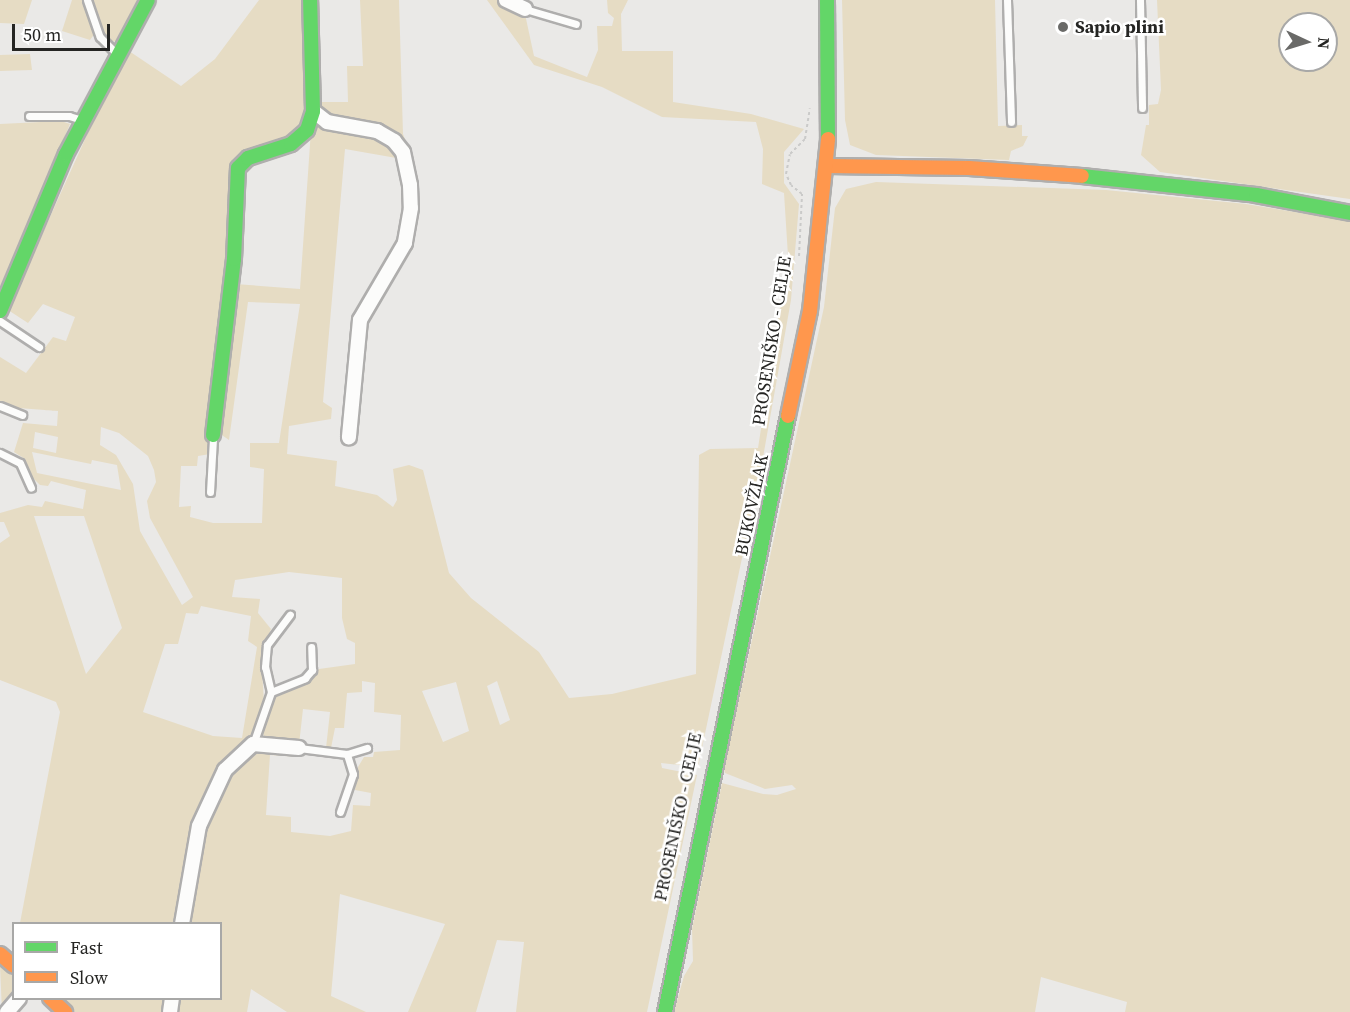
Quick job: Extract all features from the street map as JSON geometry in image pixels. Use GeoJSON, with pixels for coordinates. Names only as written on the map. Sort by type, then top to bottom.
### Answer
{"type":"FeatureCollection","features":[{"type":"Feature","properties":{"kind":"main road"},"geometry":{"type":"LineString","coordinates":[[0,311],[66,154],[85,121],[117,54],[148,0]]}},
{"type":"Feature","properties":{"kind":"main road"},"geometry":{"type":"LineString","coordinates":[[213,435],[234,259],[238,168],[248,158],[299,139],[313,111],[310,0]]}},
{"type":"Feature","properties":{"kind":"main road","name":"BUKOVŽLAK"},"geometry":{"type":"LineString","coordinates":[[665,1012],[796,385],[818,264],[828,166],[826,0]]}},
{"type":"Feature","properties":{"kind":"main road"},"geometry":{"type":"LineString","coordinates":[[828,166],[969,168],[1102,177],[1256,195],[1350,213]]}},
{"type":"Feature","properties":{"kind":"main road"},"geometry":{"type":"LineString","coordinates":[[0,954],[12,964]]}},
{"type":"Feature","properties":{"kind":"main road"},"geometry":{"type":"LineString","coordinates":[[51,1000],[65,1012]]}},
{"type":"Feature","properties":{"kind":"street"},"geometry":{"type":"LineString","coordinates":[[506,0],[525,9]]}},
{"type":"Feature","properties":{"kind":"street"},"geometry":{"type":"LineString","coordinates":[[313,111],[327,122],[377,131],[394,141],[403,152],[410,185],[411,208],[405,243],[360,320],[349,437]]}},
{"type":"Feature","properties":{"kind":"street"},"geometry":{"type":"LineString","coordinates":[[182,922],[199,826],[225,770],[253,744],[299,748]]}},
{"type":"Feature","properties":{"kind":"street"},"geometry":{"type":"LineString","coordinates":[[7,1012],[18,1000]]}},
{"type":"Feature","properties":{"kind":"lane"},"geometry":{"type":"LineString","coordinates":[[87,0],[100,37],[117,54]]}},
{"type":"Feature","properties":{"kind":"lane"},"geometry":{"type":"LineString","coordinates":[[1007,0],[1011,122]]}},
{"type":"Feature","properties":{"kind":"lane"},"geometry":{"type":"LineString","coordinates":[[1140,0],[1142,108]]}},
{"type":"Feature","properties":{"kind":"lane"},"geometry":{"type":"LineString","coordinates":[[525,9],[576,24]]}},
{"type":"Feature","properties":{"kind":"lane"},"geometry":{"type":"LineString","coordinates":[[29,116],[69,116],[85,121]]}},
{"type":"Feature","properties":{"kind":"lane"},"geometry":{"type":"LineString","coordinates":[[0,321],[39,347]]}},
{"type":"Feature","properties":{"kind":"lane"},"geometry":{"type":"LineString","coordinates":[[0,406],[22,415]]}},
{"type":"Feature","properties":{"kind":"lane"},"geometry":{"type":"LineString","coordinates":[[210,492],[213,435]]}},
{"type":"Feature","properties":{"kind":"lane"},"geometry":{"type":"LineString","coordinates":[[0,453],[20,463],[31,488]]}},
{"type":"Feature","properties":{"kind":"lane"},"geometry":{"type":"LineString","coordinates":[[253,744],[271,692],[265,667],[267,645],[290,615]]}},
{"type":"Feature","properties":{"kind":"lane"},"geometry":{"type":"LineString","coordinates":[[271,692],[306,678],[312,670],[311,647]]}},
{"type":"Feature","properties":{"kind":"lane"},"geometry":{"type":"LineString","coordinates":[[299,748],[347,754],[367,748]]}},
{"type":"Feature","properties":{"kind":"lane"},"geometry":{"type":"LineString","coordinates":[[340,812],[342,795],[353,774],[347,754]]}},
{"type":"Feature","properties":{"kind":"path","name":"PROSENIŠKO - CELJE"},"geometry":{"type":"LineString","coordinates":[[798,267],[802,194],[791,185],[786,174],[790,154],[805,139],[811,105]]}},
{"type":"Feature","properties":{"kind":"shaded area"},"geometry":{"type":"Polygon","coordinates":[[[0,0],[32,0],[24,24],[0,23],[0,0]]]}},
{"type":"Feature","properties":{"kind":"shaded area"},"geometry":{"type":"Polygon","coordinates":[[[72,0],[83,0],[95,33],[90,40],[62,31],[72,0]]]}},
{"type":"Feature","properties":{"kind":"shaded area"},"geometry":{"type":"Polygon","coordinates":[[[91,0],[141,0],[116,41],[108,42],[91,0]]]}},
{"type":"Feature","properties":{"kind":"shaded area"},"geometry":{"type":"Polygon","coordinates":[[[259,0],[304,0],[309,118],[290,141],[246,155],[234,167],[231,258],[210,454],[198,456],[197,466],[181,466],[179,507],[191,506],[190,517],[213,523],[262,523],[264,469],[250,467],[250,443],[279,443],[300,304],[248,302],[229,440],[216,431],[235,284],[300,289],[311,130],[316,120],[386,138],[402,159],[345,149],[323,402],[332,408],[331,419],[289,426],[287,454],[337,461],[335,486],[377,495],[393,507],[397,500],[393,469],[409,465],[423,470],[449,573],[471,598],[539,652],[569,698],[612,694],[696,674],[699,455],[710,449],[758,448],[788,256],[784,193],[762,184],[763,149],[756,122],[662,117],[602,87],[534,65],[487,0],[500,0],[511,11],[525,14],[534,56],[587,77],[598,50],[597,26],[612,26],[614,18],[608,13],[607,0],[628,0],[621,14],[622,51],[673,51],[673,102],[751,114],[804,129],[784,152],[784,183],[799,204],[791,300],[762,463],[698,767],[661,763],[662,768],[697,775],[647,1012],[516,1012],[524,942],[497,940],[476,1012],[408,1012],[445,924],[340,894],[331,996],[366,1012],[287,1012],[251,989],[247,1012],[172,1012],[174,1000],[222,1000],[222,922],[185,922],[195,848],[219,787],[236,762],[255,746],[301,752],[300,757],[270,755],[266,815],[291,817],[291,832],[330,836],[351,831],[353,805],[370,806],[371,793],[355,790],[358,767],[364,757],[373,757],[374,752],[400,750],[401,715],[374,712],[375,683],[362,681],[362,692],[347,693],[344,728],[335,728],[331,748],[326,748],[330,712],[303,709],[299,745],[266,739],[263,734],[272,697],[311,679],[319,669],[355,664],[355,643],[347,639],[342,618],[342,578],[289,572],[235,580],[232,597],[260,599],[258,613],[271,629],[261,655],[264,702],[252,735],[214,782],[195,826],[179,922],[20,922],[60,712],[56,702],[0,680],[0,543],[10,536],[4,522],[0,522],[0,513],[28,505],[42,507],[45,501],[83,509],[86,490],[51,481],[48,486],[40,485],[31,476],[25,459],[14,452],[23,423],[57,426],[58,411],[18,408],[0,402],[0,357],[26,373],[53,337],[66,341],[75,317],[43,304],[28,323],[8,310],[124,53],[129,51],[181,86],[215,59],[259,0]],[[101,427],[100,445],[116,455],[133,484],[140,531],[182,605],[193,597],[150,518],[147,501],[156,482],[148,456],[119,433],[101,427]],[[35,432],[33,448],[56,453],[58,437],[35,432]],[[32,452],[37,473],[121,490],[117,465],[92,460],[91,464],[32,452]],[[34,516],[86,674],[122,628],[84,516],[34,516]],[[201,606],[198,614],[186,613],[178,644],[165,644],[143,712],[213,736],[242,738],[257,647],[248,641],[251,616],[201,606]],[[497,681],[487,686],[500,725],[510,720],[497,681]],[[456,682],[422,691],[443,742],[469,731],[456,682]]]}},
{"type":"Feature","properties":{"kind":"shaded area"},"geometry":{"type":"Polygon","coordinates":[[[360,0],[399,0],[403,134],[406,142],[328,120],[316,102],[348,102],[347,66],[363,66],[360,0]]]}},
{"type":"Feature","properties":{"kind":"shaded area"},"geometry":{"type":"Polygon","coordinates":[[[842,0],[995,0],[998,126],[1022,125],[1022,136],[1028,136],[1023,146],[1011,151],[1009,160],[876,155],[850,145],[845,120],[842,0]]]}},
{"type":"Feature","properties":{"kind":"shaded area"},"geometry":{"type":"Polygon","coordinates":[[[1157,0],[1350,0],[1350,199],[1160,172],[1141,155],[1146,125],[1149,125],[1149,105],[1158,104],[1161,90],[1157,0]]]}},
{"type":"Feature","properties":{"kind":"shaded area"},"geometry":{"type":"Polygon","coordinates":[[[30,54],[32,70],[0,71],[0,55],[30,54]]]}},
{"type":"Feature","properties":{"kind":"shaded area"},"geometry":{"type":"Polygon","coordinates":[[[61,121],[70,124],[0,287],[0,124],[61,121]]]}},
{"type":"Feature","properties":{"kind":"shaded area"},"geometry":{"type":"Polygon","coordinates":[[[876,182],[1106,190],[1246,204],[1350,221],[1350,1012],[1125,1012],[1127,1002],[1041,977],[1035,1012],[674,1012],[684,976],[693,961],[692,929],[722,783],[763,794],[777,795],[796,789],[792,785],[765,789],[725,773],[724,769],[824,307],[835,208],[846,189],[876,182]]]}},
{"type":"Feature","properties":{"kind":"shaded area"},"geometry":{"type":"Polygon","coordinates":[[[0,965],[12,975],[12,1000],[2,1012],[0,965]]]}},
{"type":"Feature","properties":{"kind":"shaded area"},"geometry":{"type":"Polygon","coordinates":[[[63,1000],[169,1000],[166,1012],[75,1012],[63,1000]]]}},
{"type":"Feature","properties":{"kind":"traffic: fast"},"geometry":{"type":"LineString","coordinates":[[0,311],[66,154],[148,0]]}},
{"type":"Feature","properties":{"kind":"traffic: fast"},"geometry":{"type":"LineString","coordinates":[[213,435],[234,259],[238,168],[248,158],[291,144],[307,130],[313,111],[310,0]]}},
{"type":"Feature","properties":{"kind":"traffic: fast"},"geometry":{"type":"LineString","coordinates":[[827,0],[828,139]]}},
{"type":"Feature","properties":{"kind":"traffic: fast"},"geometry":{"type":"LineString","coordinates":[[1082,176],[1256,195],[1350,213]]}},
{"type":"Feature","properties":{"kind":"traffic: fast"},"geometry":{"type":"LineString","coordinates":[[665,1012],[788,416]]}},
{"type":"Feature","properties":{"kind":"traffic: slow"},"geometry":{"type":"LineString","coordinates":[[788,416],[810,311],[828,139]]}},
{"type":"Feature","properties":{"kind":"traffic: slow"},"geometry":{"type":"LineString","coordinates":[[828,166],[969,168],[1082,176]]}},
{"type":"Feature","properties":{"kind":"traffic: slow"},"geometry":{"type":"LineString","coordinates":[[0,954],[12,964]]}},
{"type":"Feature","properties":{"kind":"traffic: slow"},"geometry":{"type":"LineString","coordinates":[[52,1000],[65,1012]]}},
{"type":"Feature","properties":{"kind":"place","name":"Sapio plini"},"geometry":{"type":"Point","coordinates":[1063,27]}}]}
